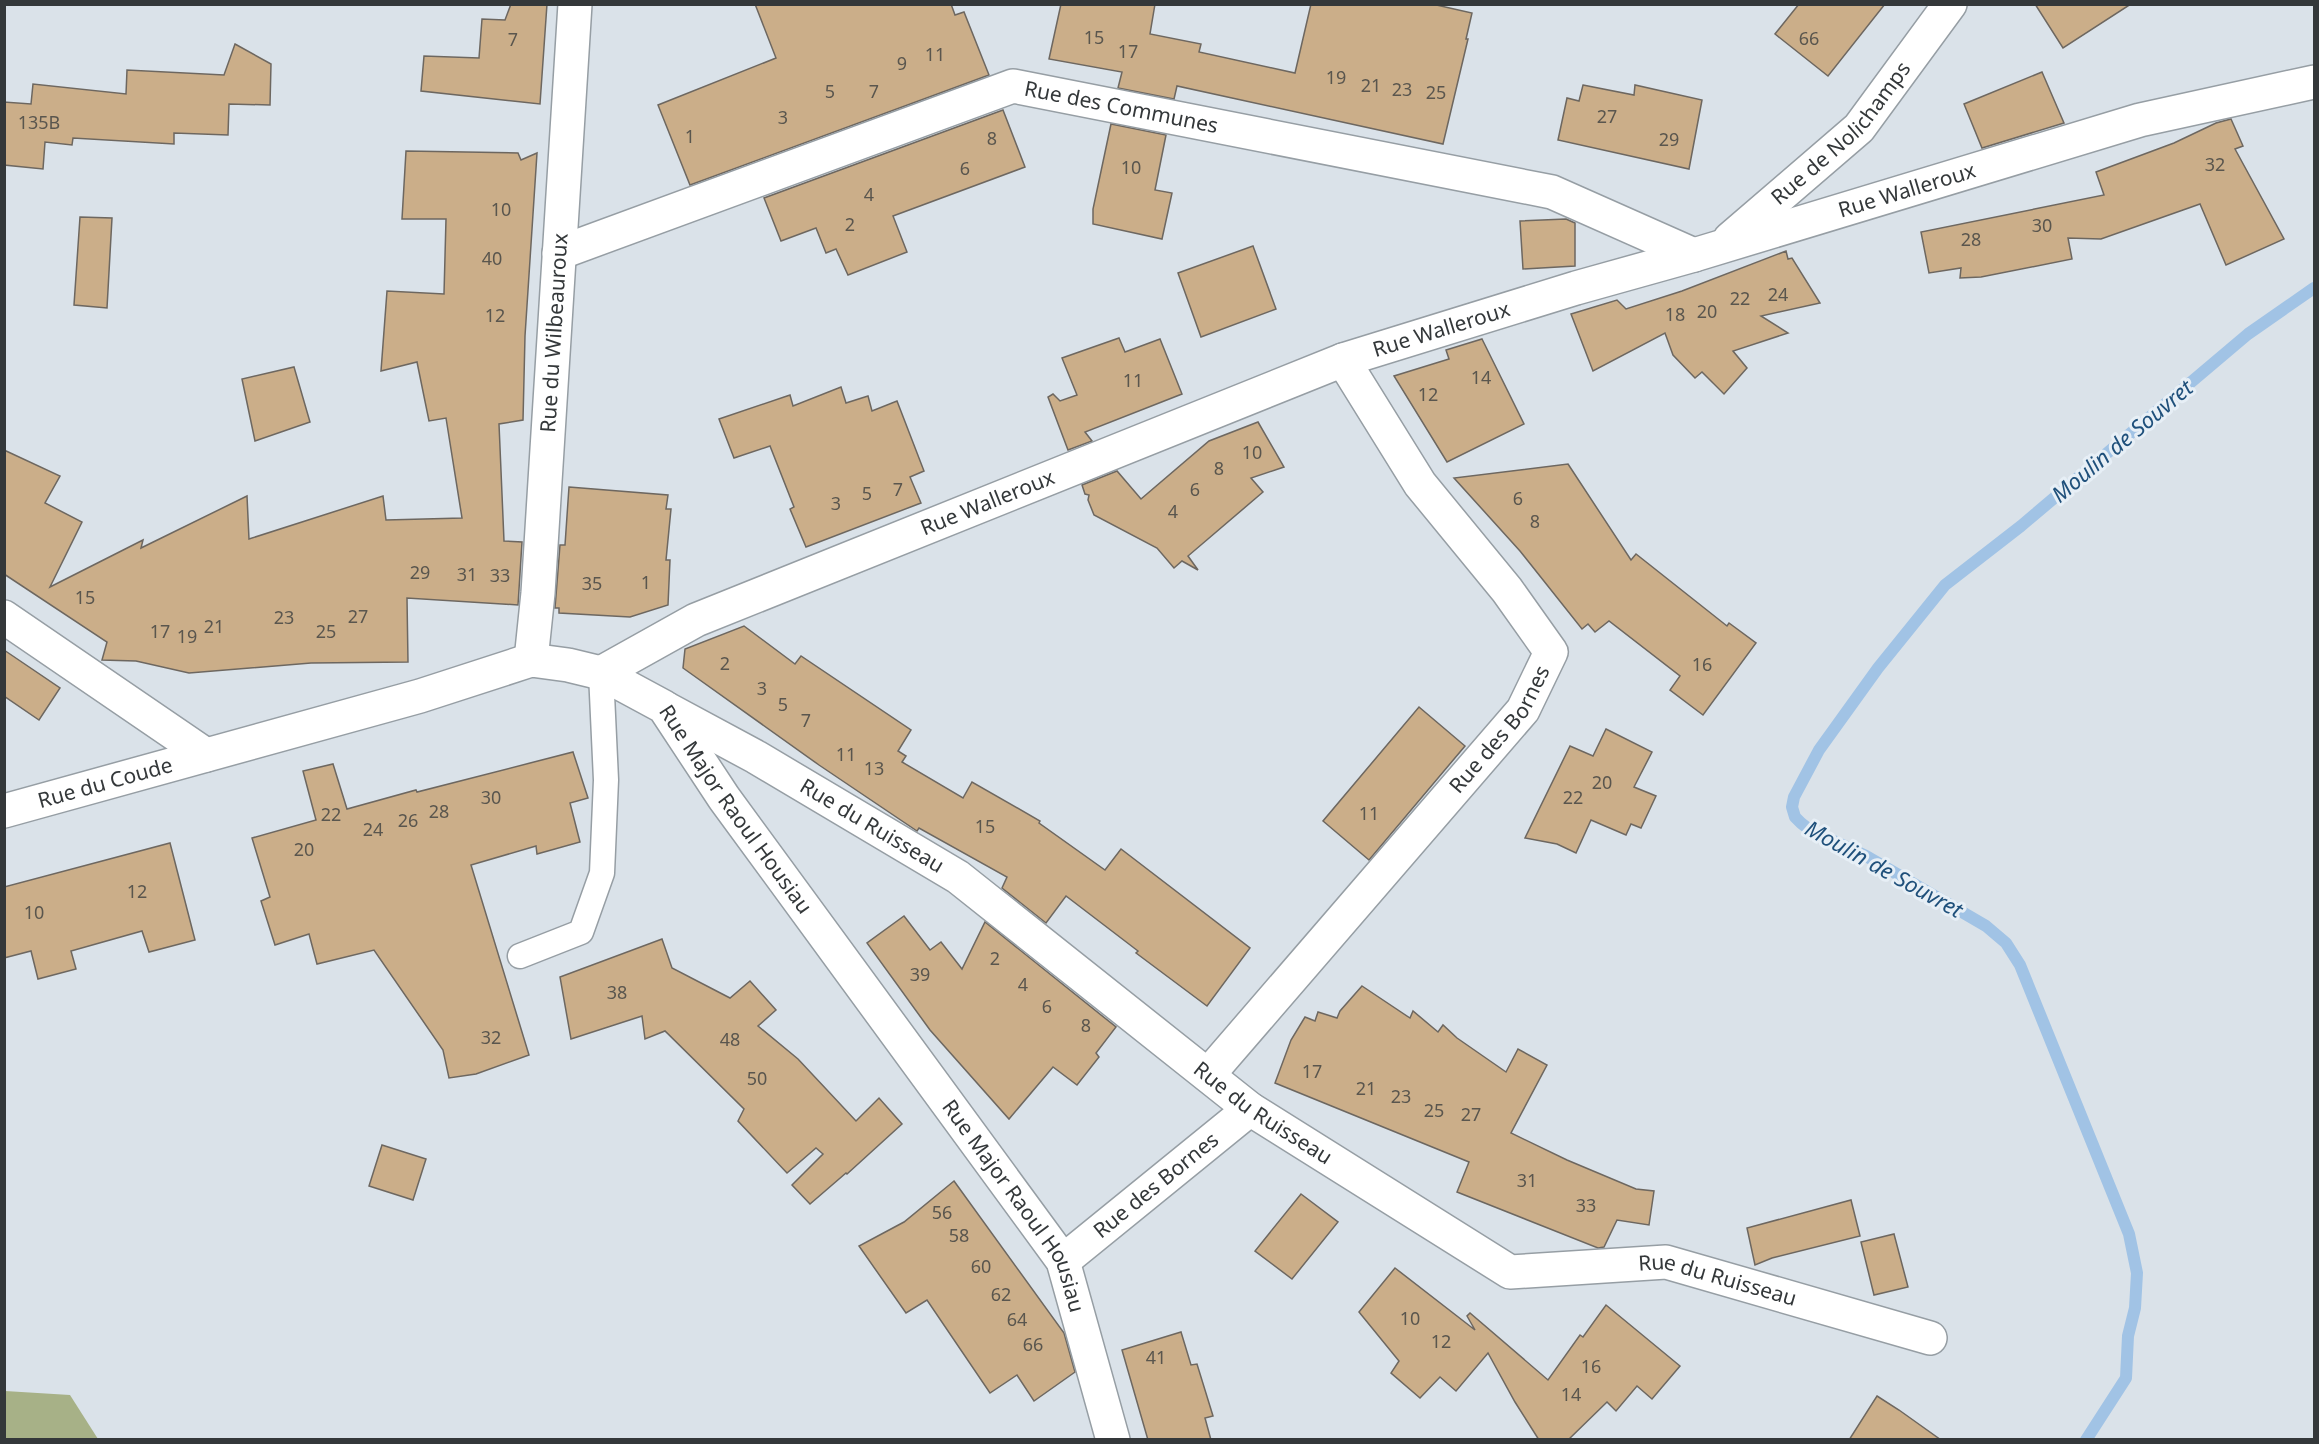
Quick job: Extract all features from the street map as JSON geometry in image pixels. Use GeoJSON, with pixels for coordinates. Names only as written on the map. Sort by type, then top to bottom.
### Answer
{"type":"FeatureCollection","features":[{"type":"Feature","properties":{"kind":"street","name":"Rue du Wilbeauroux"},"geometry":{"type":"LineString","coordinates":[[531,660],[538,593],[575,4]]}},
{"type":"Feature","properties":{"kind":"street","name":"Rue de Nolichamps"},"geometry":{"type":"LineString","coordinates":[[1707,251],[1859,128],[1950,4]]}},
{"type":"Feature","properties":{"kind":"street","name":"Rue Walleroux"},"geometry":{"type":"LineString","coordinates":[[601,673],[696,620],[1343,360],[2140,120],[2314,82]]}},
{"type":"Feature","properties":{"kind":"street","name":"Rue des Communes"},"geometry":{"type":"LineString","coordinates":[[559,253],[1013,86],[1552,192],[1707,251]]}},
{"type":"Feature","properties":{"kind":"street","name":"Rue des Bornes"},"geometry":{"type":"LineString","coordinates":[[1208,1075],[1523,710],[1551,652],[1507,590],[1420,484],[1343,360]]}},
{"type":"Feature","properties":{"kind":"street"},"geometry":{"type":"LineString","coordinates":[[4,617],[206,755]]}},
{"type":"Feature","properties":{"kind":"street","name":"Rue Major Raoul Housiau"},"geometry":{"type":"LineString","coordinates":[[206,755],[420,696],[531,660],[568,665],[601,673],[664,707],[724,798],[1063,1261],[1113,1440]]}},
{"type":"Feature","properties":{"kind":"street","name":"Rue du Ruisseau"},"geometry":{"type":"LineString","coordinates":[[664,707],[756,756],[958,877],[1250,1109],[1510,1272],[1666,1262],[1930,1338]]}},
{"type":"Feature","properties":{"kind":"street","name":"Rue du Coude"},"geometry":{"type":"LineString","coordinates":[[4,811],[206,755]]}},
{"type":"Feature","properties":{"kind":"street","name":"Rue des Bornes"},"geometry":{"type":"LineString","coordinates":[[1063,1261],[1250,1109]]}},
{"type":"Feature","properties":{"kind":"lane"},"geometry":{"type":"LineString","coordinates":[[520,956],[581,932],[602,873],[606,780],[601,673]]}},
{"type":"Feature","properties":{"kind":"green space"},"geometry":{"type":"Polygon","coordinates":[[[5,1391],[70,1395],[98,1439],[5,1439],[5,1391]]]}},
{"type":"Feature","properties":{"kind":"building"},"geometry":{"type":"Polygon","coordinates":[[[511,4],[547,4],[540,104],[421,91],[424,56],[479,58],[482,19],[505,20],[511,4]]]}},
{"type":"Feature","properties":{"kind":"building"},"geometry":{"type":"Polygon","coordinates":[[[755,4],[951,4],[955,15],[964,12],[989,75],[690,185],[658,105],[776,58],[755,4]]]}},
{"type":"Feature","properties":{"kind":"building"},"geometry":{"type":"Polygon","coordinates":[[[1061,4],[1155,4],[1150,34],[1201,44],[1199,52],[1295,73],[1311,4],[1432,4],[1472,13],[1443,144],[1177,86],[1174,99],[1118,88],[1122,72],[1049,59],[1061,4]]]}},
{"type":"Feature","properties":{"kind":"building"},"geometry":{"type":"Polygon","coordinates":[[[1799,4],[1885,4],[1828,76],[1775,34],[1799,4]]]}},
{"type":"Feature","properties":{"kind":"building"},"geometry":{"type":"Polygon","coordinates":[[[2035,4],[2131,4],[2063,48],[2035,4]]]}},
{"type":"Feature","properties":{"kind":"building"},"geometry":{"type":"Polygon","coordinates":[[[235,44],[271,64],[270,105],[229,104],[228,135],[174,133],[174,144],[73,138],[72,145],[45,142],[43,169],[4,165],[4,102],[31,104],[33,84],[126,94],[127,70],[224,75],[235,44]]]}},
{"type":"Feature","properties":{"kind":"building"},"geometry":{"type":"Polygon","coordinates":[[[2042,72],[2064,123],[1982,148],[1964,104],[2042,72]]]}},
{"type":"Feature","properties":{"kind":"building"},"geometry":{"type":"Polygon","coordinates":[[[1583,85],[1634,95],[1635,85],[1702,100],[1689,169],[1558,140],[1567,98],[1579,101],[1583,85]]]}},
{"type":"Feature","properties":{"kind":"building"},"geometry":{"type":"Polygon","coordinates":[[[1003,110],[1025,167],[893,216],[907,252],[848,275],[836,249],[826,253],[816,228],[781,241],[764,198],[1003,110]]]}},
{"type":"Feature","properties":{"kind":"building"},"geometry":{"type":"Polygon","coordinates":[[[2231,119],[2243,146],[2235,149],[2284,239],[2226,265],[2200,204],[2101,239],[2068,238],[2072,259],[1981,277],[1960,278],[1961,268],[1929,273],[1921,232],[2104,195],[2096,172],[2231,119]]]}},
{"type":"Feature","properties":{"kind":"building"},"geometry":{"type":"Polygon","coordinates":[[[1111,124],[1166,135],[1155,190],[1172,193],[1162,239],[1093,224],[1093,209],[1111,124]]]}},
{"type":"Feature","properties":{"kind":"building"},"geometry":{"type":"Polygon","coordinates":[[[406,151],[518,153],[521,160],[537,153],[525,336],[523,420],[499,424],[504,541],[522,542],[518,605],[407,598],[408,662],[311,663],[189,673],[136,661],[102,660],[107,642],[4,574],[4,450],[60,476],[45,503],[82,522],[50,587],[143,540],[141,548],[247,496],[249,539],[383,496],[386,520],[462,518],[446,418],[429,421],[417,362],[381,371],[387,291],[444,294],[446,219],[402,219],[406,151]]]}},
{"type":"Feature","properties":{"kind":"building"},"geometry":{"type":"Polygon","coordinates":[[[80,217],[112,218],[107,308],[74,305],[80,217]]]}},
{"type":"Feature","properties":{"kind":"building"},"geometry":{"type":"Polygon","coordinates":[[[1566,219],[1575,223],[1575,266],[1523,269],[1520,221],[1566,219]]]}},
{"type":"Feature","properties":{"kind":"building"},"geometry":{"type":"Polygon","coordinates":[[[1253,246],[1276,309],[1201,337],[1178,273],[1253,246]]]}},
{"type":"Feature","properties":{"kind":"building"},"geometry":{"type":"Polygon","coordinates":[[[1786,251],[1788,259],[1792,258],[1820,303],[1761,316],[1788,333],[1733,351],[1747,368],[1724,394],[1702,372],[1695,378],[1673,355],[1665,333],[1593,371],[1571,314],[1617,300],[1626,309],[1682,291],[1786,251]]]}},
{"type":"Feature","properties":{"kind":"building"},"geometry":{"type":"Polygon","coordinates":[[[1119,338],[1125,352],[1160,339],[1182,394],[1085,432],[1092,441],[1068,450],[1048,397],[1053,394],[1060,401],[1077,395],[1062,358],[1119,338]]]}},
{"type":"Feature","properties":{"kind":"building"},"geometry":{"type":"Polygon","coordinates":[[[1482,339],[1524,424],[1447,462],[1394,376],[1449,359],[1446,350],[1482,339]]]}},
{"type":"Feature","properties":{"kind":"building"},"geometry":{"type":"Polygon","coordinates":[[[294,367],[310,422],[255,441],[242,379],[294,367]]]}},
{"type":"Feature","properties":{"kind":"building"},"geometry":{"type":"Polygon","coordinates":[[[841,387],[846,403],[868,396],[872,411],[897,401],[924,471],[910,477],[921,503],[806,547],[790,509],[794,507],[770,446],[734,458],[719,419],[790,395],[793,406],[841,387]]]}},
{"type":"Feature","properties":{"kind":"building"},"geometry":{"type":"Polygon","coordinates":[[[1258,422],[1284,467],[1251,478],[1263,492],[1188,556],[1198,570],[1182,561],[1174,568],[1157,548],[1094,515],[1088,500],[1089,495],[1085,494],[1082,485],[1117,471],[1141,499],[1209,441],[1258,422]]]}},
{"type":"Feature","properties":{"kind":"building"},"geometry":{"type":"Polygon","coordinates":[[[1568,464],[1631,560],[1636,554],[1727,626],[1729,623],[1756,643],[1703,715],[1670,690],[1680,676],[1609,621],[1595,632],[1588,624],[1582,629],[1520,551],[1454,478],[1568,464]]]}},
{"type":"Feature","properties":{"kind":"building"},"geometry":{"type":"Polygon","coordinates":[[[569,487],[668,495],[666,509],[671,509],[666,560],[670,560],[668,605],[630,617],[559,613],[559,608],[555,608],[560,545],[565,545],[569,487]]]}},
{"type":"Feature","properties":{"kind":"building"},"geometry":{"type":"Polygon","coordinates":[[[744,626],[795,664],[801,656],[911,730],[898,751],[906,756],[902,762],[963,798],[972,782],[1040,821],[1039,823],[1105,870],[1121,849],[1250,948],[1207,1006],[1136,953],[1138,951],[1066,896],[1046,923],[1002,888],[1007,877],[919,828],[917,831],[819,765],[683,668],[685,649],[744,626]]]}},
{"type":"Feature","properties":{"kind":"building"},"geometry":{"type":"Polygon","coordinates":[[[4,650],[60,688],[39,720],[4,696],[4,650]]]}},
{"type":"Feature","properties":{"kind":"building"},"geometry":{"type":"Polygon","coordinates":[[[1419,707],[1465,746],[1369,860],[1323,821],[1419,707]]]}},
{"type":"Feature","properties":{"kind":"building"},"geometry":{"type":"Polygon","coordinates":[[[1606,729],[1652,752],[1634,787],[1656,796],[1641,828],[1631,824],[1626,835],[1591,820],[1576,853],[1557,844],[1525,838],[1570,746],[1593,756],[1606,729]]]}},
{"type":"Feature","properties":{"kind":"building"},"geometry":{"type":"Polygon","coordinates":[[[573,752],[588,798],[570,803],[580,842],[537,854],[536,846],[471,865],[529,1055],[476,1074],[449,1078],[443,1050],[374,950],[317,964],[309,934],[275,945],[261,901],[270,897],[252,838],[316,820],[303,771],[333,764],[347,809],[573,752]]]}},
{"type":"Feature","properties":{"kind":"building"},"geometry":{"type":"Polygon","coordinates":[[[170,843],[195,940],[149,952],[142,931],[71,951],[76,969],[38,979],[31,951],[4,958],[4,887],[170,843]]]}},
{"type":"Feature","properties":{"kind":"building"},"geometry":{"type":"Polygon","coordinates":[[[904,916],[930,950],[941,942],[962,969],[985,922],[1116,1027],[1096,1053],[1099,1057],[1077,1085],[1053,1067],[1009,1119],[930,1030],[867,943],[904,916]]]}},
{"type":"Feature","properties":{"kind":"building"},"geometry":{"type":"Polygon","coordinates":[[[662,939],[672,968],[730,998],[750,981],[776,1010],[758,1026],[798,1059],[856,1121],[879,1098],[902,1124],[810,1204],[792,1185],[823,1154],[816,1148],[787,1173],[738,1121],[744,1109],[665,1031],[645,1039],[642,1016],[571,1039],[560,977],[662,939]]]}},
{"type":"Feature","properties":{"kind":"building"},"geometry":{"type":"Polygon","coordinates":[[[1362,986],[1410,1018],[1413,1011],[1438,1032],[1443,1025],[1457,1038],[1506,1072],[1518,1049],[1547,1065],[1511,1133],[1636,1189],[1654,1191],[1649,1225],[1617,1220],[1604,1247],[1598,1248],[1457,1192],[1469,1162],[1275,1083],[1291,1040],[1305,1017],[1315,1021],[1318,1012],[1337,1018],[1340,1011],[1362,986]]]}},
{"type":"Feature","properties":{"kind":"building"},"geometry":{"type":"Polygon","coordinates":[[[382,1145],[426,1159],[413,1200],[369,1186],[382,1145]]]}},
{"type":"Feature","properties":{"kind":"building"},"geometry":{"type":"Polygon","coordinates":[[[954,1181],[1064,1333],[1075,1372],[1034,1401],[1017,1375],[990,1393],[927,1300],[906,1313],[859,1246],[904,1222],[954,1181]]]}},
{"type":"Feature","properties":{"kind":"building"},"geometry":{"type":"Polygon","coordinates":[[[1301,1194],[1338,1222],[1292,1279],[1255,1251],[1301,1194]]]}},
{"type":"Feature","properties":{"kind":"building"},"geometry":{"type":"Polygon","coordinates":[[[1851,1200],[1860,1236],[1772,1258],[1755,1265],[1747,1228],[1851,1200]]]}},
{"type":"Feature","properties":{"kind":"building"},"geometry":{"type":"Polygon","coordinates":[[[1894,1234],[1908,1287],[1874,1295],[1861,1242],[1894,1234]]]}},
{"type":"Feature","properties":{"kind":"building"},"geometry":{"type":"Polygon","coordinates":[[[1395,1268],[1475,1330],[1467,1316],[1470,1313],[1548,1380],[1580,1335],[1583,1337],[1606,1305],[1680,1366],[1652,1399],[1637,1386],[1616,1411],[1607,1402],[1568,1440],[1539,1440],[1488,1353],[1456,1391],[1440,1377],[1420,1398],[1391,1373],[1399,1361],[1359,1312],[1395,1268]]]}},
{"type":"Feature","properties":{"kind":"building"},"geometry":{"type":"Polygon","coordinates":[[[1181,1332],[1191,1365],[1197,1364],[1213,1416],[1205,1418],[1211,1440],[1148,1440],[1122,1350],[1181,1332]]]}},
{"type":"Feature","properties":{"kind":"building"},"geometry":{"type":"Polygon","coordinates":[[[1877,1396],[1899,1410],[1941,1440],[1849,1440],[1877,1396]]]}},
{"type":"Feature","properties":{"kind":"waterway","name":"Moulin de Souvret"},"geometry":{"type":"LineString","coordinates":[[2086,1440],[2126,1378],[2128,1336],[2135,1308],[2137,1273],[2129,1234],[2020,965],[2006,943],[1986,926],[1866,856],[1810,830],[1795,817],[1792,807],[1794,797],[1819,750],[1878,668],[1945,585],[2021,526],[2248,334],[2314,288]]}}]}
